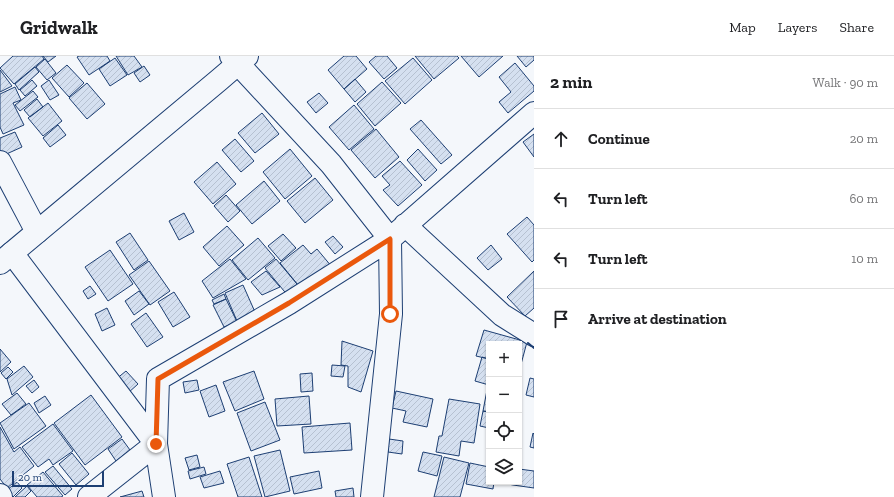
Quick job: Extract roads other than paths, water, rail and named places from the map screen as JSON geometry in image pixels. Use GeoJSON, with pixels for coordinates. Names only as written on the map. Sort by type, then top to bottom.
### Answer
{"type":"FeatureCollection","features":[{"type":"Feature","properties":{"kind":"street"},"geometry":{"type":"LineString","coordinates":[[156,444],[6,258],[238,59],[330,164],[397,232],[502,315],[534,335]]}},
{"type":"Feature","properties":{"kind":"street"},"geometry":{"type":"LineString","coordinates":[[164,497],[156,444],[158,379],[289,303],[397,232],[532,120]]}},
{"type":"Feature","properties":{"kind":"street"},"geometry":{"type":"LineString","coordinates":[[0,162],[37,232]]}},
{"type":"Feature","properties":{"kind":"street"},"geometry":{"type":"LineString","coordinates":[[372,497],[397,232]]}},
{"type":"Feature","properties":{"kind":"street"},"geometry":{"type":"LineString","coordinates":[[89,497],[156,444]]}}]}
